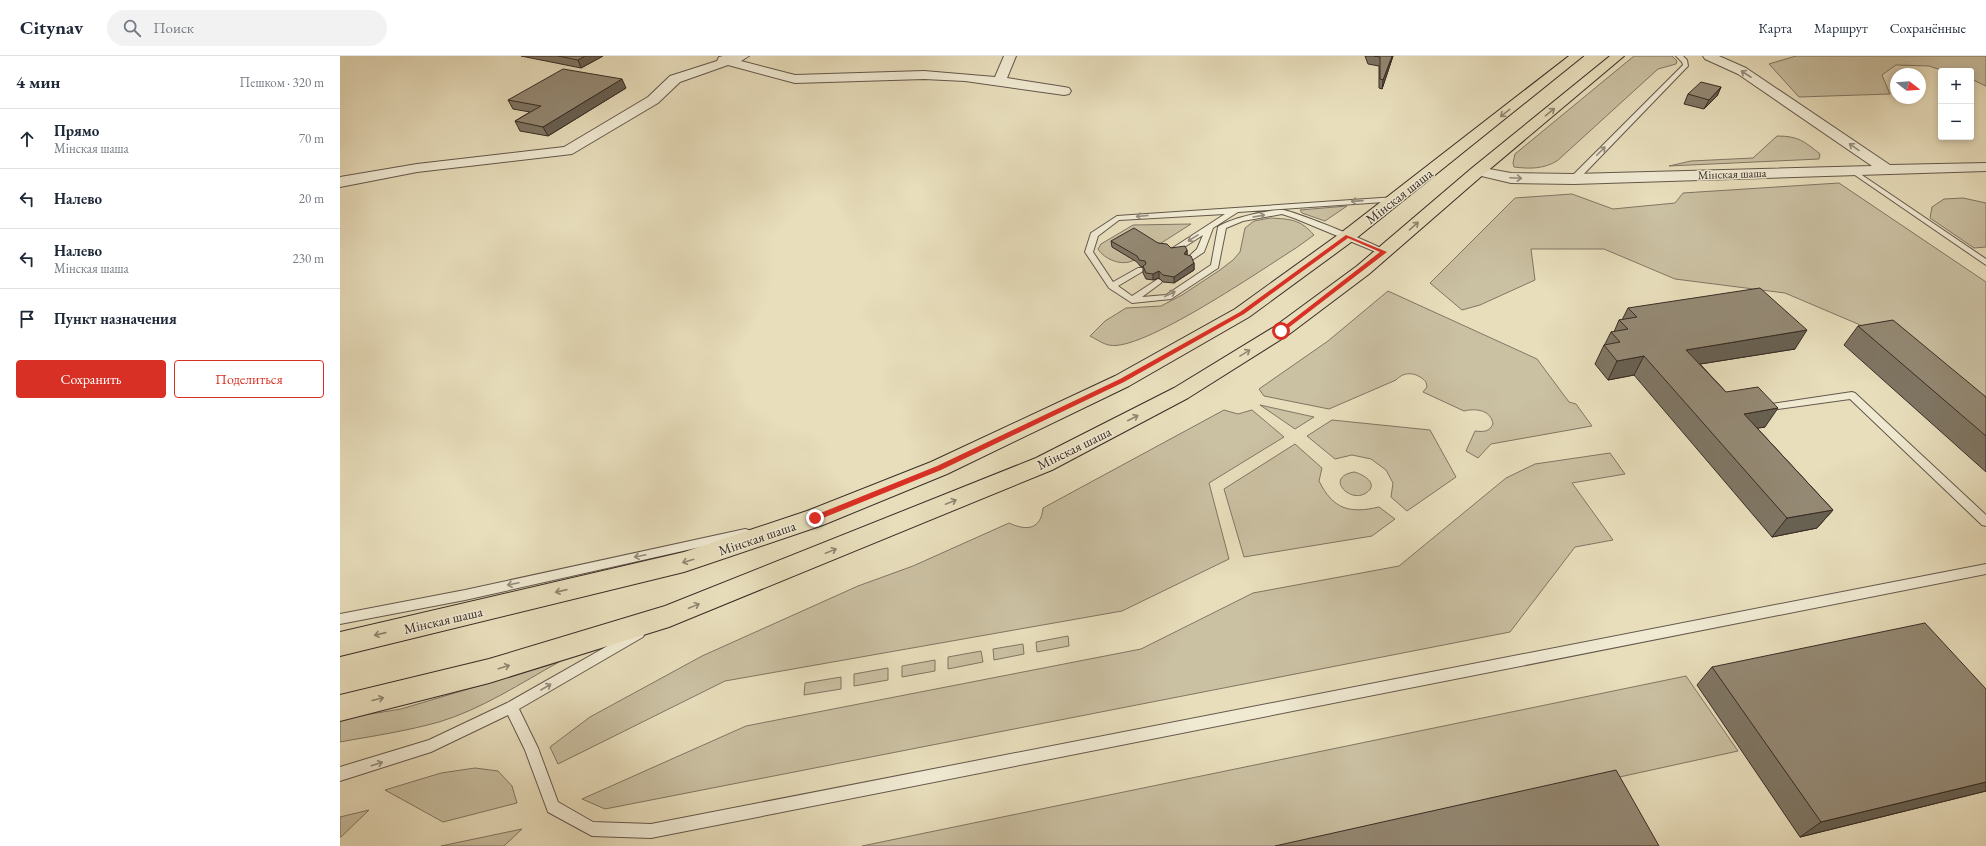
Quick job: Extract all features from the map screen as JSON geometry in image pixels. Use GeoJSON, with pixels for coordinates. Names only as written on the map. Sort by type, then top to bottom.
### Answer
{"type":"FeatureCollection","features":[{"type":"Feature","properties":{"kind":"main road","name":"Мінская шаша"},"geometry":{"type":"LineString","coordinates":[[340,644],[684,562],[815,518],[939,468],[1122,381],[1242,313],[1348,236],[1577,56]]}},
{"type":"Feature","properties":{"kind":"main road","name":"Мінская шаша"},"geometry":{"type":"LineString","coordinates":[[340,708],[489,671],[669,616],[1044,464],[1181,393],[1281,331],[1384,252],[1482,168],[1618,56]]}},
{"type":"Feature","properties":{"kind":"main road"},"geometry":{"type":"LineString","coordinates":[[1489,126],[1490,132],[1501,137],[1520,137]]}},
{"type":"Feature","properties":{"kind":"main road"},"geometry":{"type":"LineString","coordinates":[[1455,152],[1474,152],[1485,158],[1482,168]]}},
{"type":"Feature","properties":{"kind":"street"},"geometry":{"type":"LineString","coordinates":[[675,79],[743,56]]}},
{"type":"Feature","properties":{"kind":"street"},"geometry":{"type":"LineString","coordinates":[[999,81],[1010,56]]}},
{"type":"Feature","properties":{"kind":"street"},"geometry":{"type":"LineString","coordinates":[[1709,56],[1742,72],[1886,170]]}},
{"type":"Feature","properties":{"kind":"street"},"geometry":{"type":"LineString","coordinates":[[340,182],[417,168],[567,151],[586,142],[653,100],[699,58],[726,61],[795,79],[924,75],[965,77],[1064,91]]}},
{"type":"Feature","properties":{"kind":"street","name":"Мінская шаша"},"geometry":{"type":"LineString","coordinates":[[1482,168],[1511,178],[1574,179],[1986,166]]}},
{"type":"Feature","properties":{"kind":"lane"},"geometry":{"type":"LineString","coordinates":[[1574,179],[1686,65],[1685,61],[1679,56]]}},
{"type":"Feature","properties":{"kind":"lane"},"geometry":{"type":"LineString","coordinates":[[1851,170],[1986,263]]}},
{"type":"Feature","properties":{"kind":"lane"},"geometry":{"type":"LineString","coordinates":[[1384,252],[1297,216],[1282,212],[1241,220],[1222,227],[1215,266],[1168,297],[1132,300],[1112,286],[1089,252],[1094,235],[1116,218],[1396,199]]}},
{"type":"Feature","properties":{"kind":"lane"},"geometry":{"type":"LineString","coordinates":[[1172,251],[1236,210]]}},
{"type":"Feature","properties":{"kind":"lane"},"geometry":{"type":"LineString","coordinates":[[1189,260],[1201,250],[1209,228]]}},
{"type":"Feature","properties":{"kind":"lane"},"geometry":{"type":"LineString","coordinates":[[1112,286],[1141,270]]}},
{"type":"Feature","properties":{"kind":"lane"},"geometry":{"type":"LineString","coordinates":[[1132,300],[1158,281]]}},
{"type":"Feature","properties":{"kind":"lane"},"geometry":{"type":"LineString","coordinates":[[1764,408],[1852,395],[1986,522]]}},
{"type":"Feature","properties":{"kind":"lane"},"geometry":{"type":"LineString","coordinates":[[340,619],[465,595],[815,518]]}},
{"type":"Feature","properties":{"kind":"lane"},"geometry":{"type":"LineString","coordinates":[[511,707],[534,754],[553,807],[592,830],[651,831],[1986,569]]}},
{"type":"Feature","properties":{"kind":"lane"},"geometry":{"type":"LineString","coordinates":[[340,774],[431,746],[511,707],[669,616]]}},
{"type":"Feature","properties":{"kind":"shaded area"},"geometry":{"type":"Polygon","coordinates":[[[1634,56],[1672,56],[1677,61],[1676,64],[1658,69],[1557,161],[1547,166],[1536,168],[1514,167],[1513,163],[1515,154],[1634,56]]]}},
{"type":"Feature","properties":{"kind":"shaded area"},"geometry":{"type":"Polygon","coordinates":[[[1796,56],[1986,56],[1986,86],[1974,80],[1974,68],[1938,69],[1929,66],[1896,65],[1882,75],[1890,94],[1799,97],[1769,64],[1796,56]]]}},
{"type":"Feature","properties":{"kind":"shaded area"},"geometry":{"type":"Polygon","coordinates":[[[1777,136],[1796,138],[1800,140],[1820,154],[1819,159],[1669,166],[1691,161],[1753,158],[1777,136]]]}},
{"type":"Feature","properties":{"kind":"shaded area"},"geometry":{"type":"Polygon","coordinates":[[[1839,183],[1986,282],[1986,418],[1879,333],[1785,293],[1675,279],[1604,249],[1531,249],[1535,280],[1480,305],[1462,310],[1430,283],[1515,198],[1572,194],[1613,209],[1675,203],[1683,193],[1839,183]]]}},
{"type":"Feature","properties":{"kind":"shaded area"},"geometry":{"type":"Polygon","coordinates":[[[1963,198],[1986,203],[1986,247],[1974,248],[1930,218],[1932,207],[1944,199],[1963,198]]]}},
{"type":"Feature","properties":{"kind":"shaded area"},"geometry":{"type":"Polygon","coordinates":[[[1347,206],[1325,221],[1302,213],[1300,210],[1347,206]]]}},
{"type":"Feature","properties":{"kind":"shaded area"},"geometry":{"type":"Polygon","coordinates":[[[1270,218],[1294,221],[1304,226],[1314,235],[1231,290],[1174,323],[1147,336],[1125,344],[1109,345],[1090,336],[1105,321],[1126,308],[1161,306],[1182,295],[1233,260],[1240,252],[1245,228],[1254,221],[1270,218]]]}},
{"type":"Feature","properties":{"kind":"shaded area"},"geometry":{"type":"Polygon","coordinates":[[[1191,224],[1155,247],[1112,247],[1134,260],[1129,262],[1124,263],[1109,259],[1098,249],[1101,244],[1133,225],[1191,224]]]}},
{"type":"Feature","properties":{"kind":"shaded area"},"geometry":{"type":"Polygon","coordinates":[[[1388,291],[1537,359],[1569,402],[1576,404],[1592,426],[1491,444],[1478,458],[1466,451],[1475,431],[1486,431],[1490,429],[1493,424],[1492,419],[1482,411],[1464,411],[1423,392],[1427,387],[1426,382],[1419,376],[1411,374],[1403,375],[1396,380],[1329,409],[1264,396],[1259,389],[1328,341],[1388,291]]]}},
{"type":"Feature","properties":{"kind":"shaded area"},"geometry":{"type":"Polygon","coordinates":[[[1260,405],[1314,417],[1295,429],[1260,405]]]}},
{"type":"Feature","properties":{"kind":"shaded area"},"geometry":{"type":"Polygon","coordinates":[[[1224,410],[1238,414],[1252,410],[1284,437],[1209,483],[1229,559],[1122,611],[725,681],[558,764],[550,747],[590,717],[702,656],[858,586],[913,566],[1009,523],[1015,526],[1027,528],[1032,527],[1039,521],[1043,508],[1224,410]]]}},
{"type":"Feature","properties":{"kind":"shaded area"},"geometry":{"type":"Polygon","coordinates":[[[1332,420],[1430,430],[1456,477],[1407,511],[1391,497],[1393,483],[1386,470],[1371,459],[1352,455],[1335,459],[1307,436],[1332,420]]]}},
{"type":"Feature","properties":{"kind":"shaded area"},"geometry":{"type":"Polygon","coordinates":[[[1295,444],[1322,468],[1319,481],[1330,498],[1336,503],[1343,507],[1359,510],[1379,507],[1395,519],[1372,536],[1244,557],[1224,489],[1295,444]]]}},
{"type":"Feature","properties":{"kind":"shaded area"},"geometry":{"type":"Polygon","coordinates":[[[1610,453],[1625,474],[1572,483],[1613,540],[1575,547],[1510,632],[605,809],[582,799],[746,726],[1141,649],[1253,593],[1399,566],[1506,478],[1535,464],[1610,453]]]}},
{"type":"Feature","properties":{"kind":"shaded area"},"geometry":{"type":"Polygon","coordinates":[[[1354,472],[1362,475],[1371,483],[1370,490],[1366,493],[1353,495],[1347,493],[1340,484],[1341,479],[1345,475],[1354,472]]]}},
{"type":"Feature","properties":{"kind":"shaded area"},"geometry":{"type":"Polygon","coordinates":[[[1068,636],[1069,646],[1037,652],[1036,642],[1068,636]]]}},
{"type":"Feature","properties":{"kind":"shaded area"},"geometry":{"type":"Polygon","coordinates":[[[1023,644],[1024,654],[994,660],[993,649],[1023,644]]]}},
{"type":"Feature","properties":{"kind":"shaded area"},"geometry":{"type":"Polygon","coordinates":[[[981,651],[983,662],[948,669],[948,657],[981,651]]]}},
{"type":"Feature","properties":{"kind":"shaded area"},"geometry":{"type":"Polygon","coordinates":[[[935,660],[935,671],[902,677],[902,666],[935,660]]]}},
{"type":"Feature","properties":{"kind":"shaded area"},"geometry":{"type":"Polygon","coordinates":[[[559,662],[486,703],[455,717],[415,728],[340,742],[340,719],[401,709],[559,662]]]}},
{"type":"Feature","properties":{"kind":"shaded area"},"geometry":{"type":"Polygon","coordinates":[[[888,668],[888,680],[854,686],[854,674],[888,668]]]}},
{"type":"Feature","properties":{"kind":"shaded area"},"geometry":{"type":"Polygon","coordinates":[[[1686,676],[1738,751],[1305,846],[862,846],[1686,676]]]}},
{"type":"Feature","properties":{"kind":"shaded area"},"geometry":{"type":"Polygon","coordinates":[[[841,677],[841,689],[804,695],[805,683],[841,677]]]}},
{"type":"Feature","properties":{"kind":"shaded area"},"geometry":{"type":"Polygon","coordinates":[[[475,768],[498,771],[512,786],[517,803],[443,822],[385,790],[441,773],[475,768]]]}},
{"type":"Feature","properties":{"kind":"shaded area"},"geometry":{"type":"Polygon","coordinates":[[[369,810],[341,837],[340,837],[340,817],[369,810]]]}},
{"type":"Feature","properties":{"kind":"shaded area"},"geometry":{"type":"Polygon","coordinates":[[[522,829],[504,846],[441,846],[522,829]]]}},
{"type":"Feature","properties":{"kind":"building"},"geometry":{"type":"Polygon","coordinates":[[[558,56],[585,56],[578,60],[558,56]]]}},
{"type":"Feature","properties":{"kind":"building"},"geometry":{"type":"Polygon","coordinates":[[[1374,56],[1392,56],[1383,80],[1380,79],[1380,57],[1374,56]]]}},
{"type":"Feature","properties":{"kind":"building"},"geometry":{"type":"Polygon","coordinates":[[[563,69],[622,79],[543,127],[515,121],[541,106],[508,100],[563,69]]]}},
{"type":"Feature","properties":{"kind":"building"},"geometry":{"type":"Polygon","coordinates":[[[1701,82],[1721,87],[1709,100],[1688,94],[1701,82]]]}},
{"type":"Feature","properties":{"kind":"building"},"geometry":{"type":"Polygon","coordinates":[[[1134,228],[1158,243],[1167,244],[1171,248],[1185,246],[1187,250],[1184,254],[1191,256],[1194,263],[1174,277],[1163,275],[1159,271],[1153,274],[1146,273],[1143,266],[1146,264],[1145,261],[1139,260],[1137,256],[1111,241],[1134,228]]]}},
{"type":"Feature","properties":{"kind":"building"},"geometry":{"type":"Polygon","coordinates":[[[1760,288],[1807,330],[1686,350],[1726,392],[1758,387],[1778,408],[1744,414],[1833,510],[1787,518],[1644,356],[1617,361],[1604,345],[1620,342],[1611,332],[1628,329],[1619,320],[1637,317],[1628,308],[1760,288]]]}},
{"type":"Feature","properties":{"kind":"building"},"geometry":{"type":"Polygon","coordinates":[[[1893,320],[1986,397],[1986,436],[1858,326],[1893,320]]]}},
{"type":"Feature","properties":{"kind":"building"},"geometry":{"type":"Polygon","coordinates":[[[1925,623],[1986,689],[1986,782],[1821,822],[1712,667],[1925,623]]]}},
{"type":"Feature","properties":{"kind":"building"},"geometry":{"type":"Polygon","coordinates":[[[1616,770],[1659,846],[1275,846],[1616,770]]]}},
{"type":"Feature","properties":{"kind":"route"},"geometry":{"type":"LineString","coordinates":[[815,518],[939,468],[1122,381],[1242,313],[1348,236],[1384,252],[1363,270],[1281,331]]}}]}
